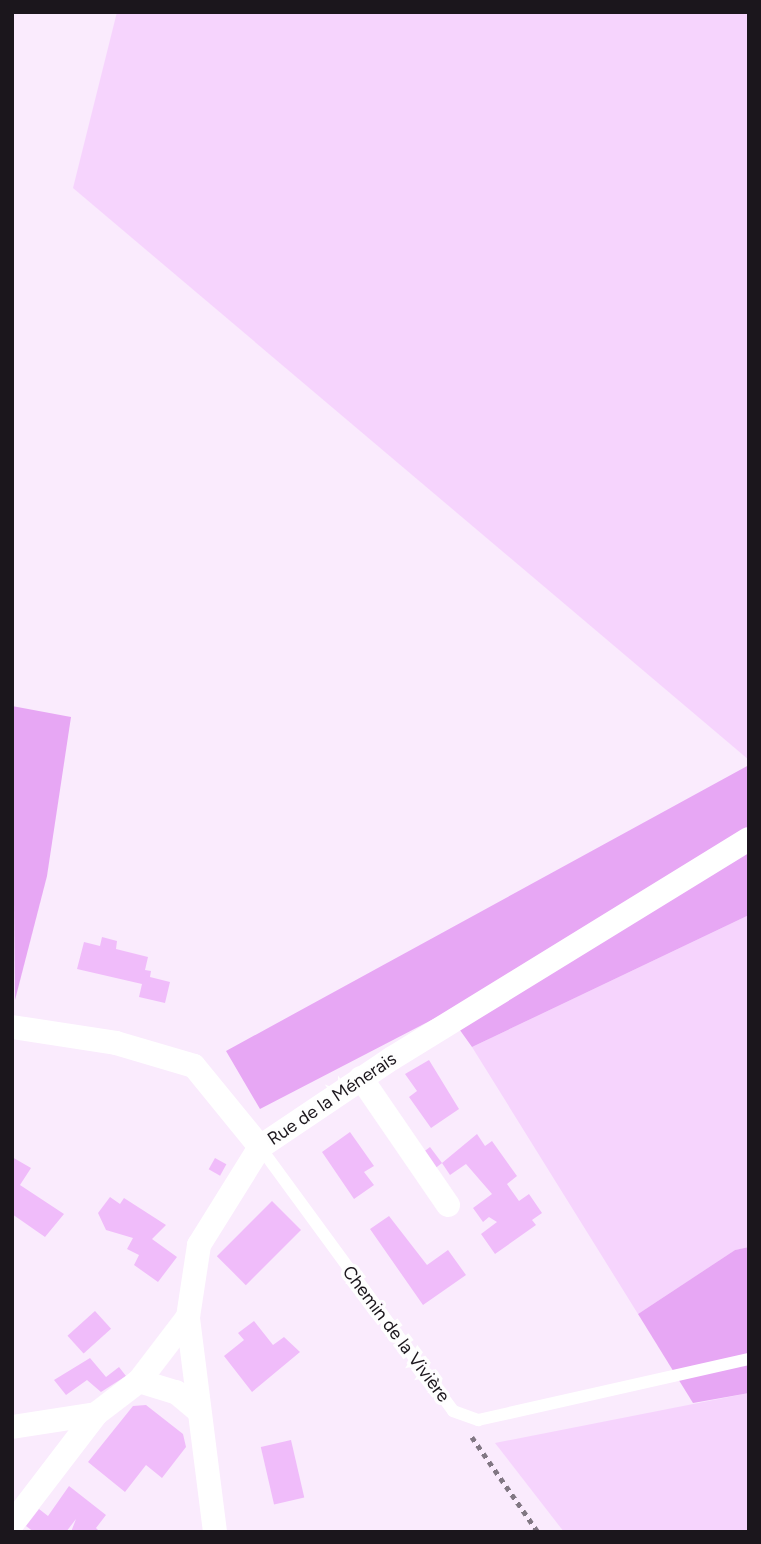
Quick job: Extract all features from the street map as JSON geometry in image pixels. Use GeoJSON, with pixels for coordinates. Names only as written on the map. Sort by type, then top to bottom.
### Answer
{"type":"FeatureCollection","features":[{"type":"Feature","properties":{"kind":"street","name":"Rue de la Ménerais"},"geometry":{"type":"LineString","coordinates":[[215,1532],[188,1317],[199,1245],[260,1147],[361,1078],[749,839]]}},
{"type":"Feature","properties":{"kind":"street"},"geometry":{"type":"LineString","coordinates":[[12,1027],[116,1043],[194,1066],[260,1147]]}},
{"type":"Feature","properties":{"kind":"street"},"geometry":{"type":"LineString","coordinates":[[361,1078],[448,1205]]}},
{"type":"Feature","properties":{"kind":"street"},"geometry":{"type":"LineString","coordinates":[[12,1524],[96,1414],[139,1381],[188,1317]]}},
{"type":"Feature","properties":{"kind":"street"},"geometry":{"type":"LineString","coordinates":[[139,1381],[176,1392],[199,1411]]}},
{"type":"Feature","properties":{"kind":"street"},"geometry":{"type":"LineString","coordinates":[[12,1427],[96,1414]]}},
{"type":"Feature","properties":{"kind":"lane","name":"Chemin de la Vivière"},"geometry":{"type":"LineString","coordinates":[[260,1147],[453,1411],[478,1420],[749,1359]]}},
{"type":"Feature","properties":{"kind":"path"},"geometry":{"type":"LineString","coordinates":[[453,1411],[538,1532]]}},
{"type":"Feature","properties":{"kind":"shaded area"},"geometry":{"type":"Polygon","coordinates":[[[117,12],[749,12],[749,760],[73,188],[117,12]]]}},
{"type":"Feature","properties":{"kind":"shaded area"},"geometry":{"type":"Polygon","coordinates":[[[12,706],[71,717],[47,876],[15,1000],[12,706]]]}},
{"type":"Feature","properties":{"kind":"shaded area"},"geometry":{"type":"Polygon","coordinates":[[[749,765],[749,915],[472,1047],[447,1012],[260,1109],[226,1051],[749,765]]]}},
{"type":"Feature","properties":{"kind":"shaded area"},"geometry":{"type":"Polygon","coordinates":[[[749,915],[749,1247],[735,1250],[638,1314],[472,1047],[749,915]]]}},
{"type":"Feature","properties":{"kind":"shaded area"},"geometry":{"type":"Polygon","coordinates":[[[749,1247],[749,1393],[693,1403],[638,1314],[735,1250],[749,1247]]]}},
{"type":"Feature","properties":{"kind":"shaded area"},"geometry":{"type":"Polygon","coordinates":[[[749,1393],[749,1532],[564,1532],[495,1443],[749,1393]]]}},
{"type":"Feature","properties":{"kind":"building"},"geometry":{"type":"Polygon","coordinates":[[[102,937],[117,941],[116,949],[148,957],[145,970],[151,971],[150,977],[170,982],[165,1003],[139,997],[142,984],[77,969],[84,942],[100,946],[102,937]]]}},
{"type":"Feature","properties":{"kind":"building"},"geometry":{"type":"Polygon","coordinates":[[[429,1060],[459,1109],[431,1128],[409,1097],[417,1091],[405,1074],[429,1060]]]}},
{"type":"Feature","properties":{"kind":"building"},"geometry":{"type":"Polygon","coordinates":[[[350,1132],[374,1166],[364,1172],[374,1185],[354,1199],[322,1152],[350,1132]]]}},
{"type":"Feature","properties":{"kind":"building"},"geometry":{"type":"Polygon","coordinates":[[[477,1134],[485,1146],[492,1141],[517,1176],[507,1184],[519,1201],[529,1194],[542,1213],[532,1220],[536,1225],[495,1254],[481,1234],[497,1222],[489,1217],[483,1222],[473,1208],[492,1194],[466,1164],[450,1175],[442,1163],[477,1134]]]}},
{"type":"Feature","properties":{"kind":"building"},"geometry":{"type":"Polygon","coordinates":[[[430,1147],[442,1163],[435,1168],[423,1152],[430,1147]]]}},
{"type":"Feature","properties":{"kind":"building"},"geometry":{"type":"Polygon","coordinates":[[[12,1157],[31,1168],[20,1185],[64,1214],[45,1237],[12,1214],[12,1157]]]}},
{"type":"Feature","properties":{"kind":"building"},"geometry":{"type":"Polygon","coordinates":[[[215,1158],[226,1164],[220,1176],[209,1169],[215,1158]]]}},
{"type":"Feature","properties":{"kind":"building"},"geometry":{"type":"Polygon","coordinates":[[[110,1197],[120,1204],[124,1198],[166,1225],[152,1239],[177,1257],[158,1282],[134,1265],[139,1255],[127,1249],[133,1238],[106,1230],[98,1213],[110,1197]]]}},
{"type":"Feature","properties":{"kind":"building"},"geometry":{"type":"Polygon","coordinates":[[[272,1201],[301,1230],[246,1285],[217,1256],[272,1201]]]}},
{"type":"Feature","properties":{"kind":"building"},"geometry":{"type":"Polygon","coordinates":[[[389,1216],[427,1265],[448,1250],[466,1275],[423,1305],[370,1229],[389,1216]]]}},
{"type":"Feature","properties":{"kind":"building"},"geometry":{"type":"Polygon","coordinates":[[[95,1311],[111,1329],[84,1354],[68,1336],[95,1311]]]}},
{"type":"Feature","properties":{"kind":"building"},"geometry":{"type":"Polygon","coordinates":[[[254,1321],[273,1345],[284,1337],[300,1352],[252,1392],[224,1356],[244,1340],[238,1333],[254,1321]]]}},
{"type":"Feature","properties":{"kind":"building"},"geometry":{"type":"Polygon","coordinates":[[[90,1358],[106,1377],[119,1367],[126,1376],[101,1392],[87,1380],[66,1395],[54,1380],[90,1358]]]}},
{"type":"Feature","properties":{"kind":"building"},"geometry":{"type":"Polygon","coordinates":[[[146,1405],[183,1434],[186,1447],[162,1478],[146,1465],[125,1492],[88,1462],[133,1406],[146,1405]]]}},
{"type":"Feature","properties":{"kind":"building"},"geometry":{"type":"Polygon","coordinates":[[[291,1440],[304,1497],[274,1504],[261,1447],[291,1440]]]}},
{"type":"Feature","properties":{"kind":"building"},"geometry":{"type":"Polygon","coordinates":[[[69,1486],[106,1515],[96,1528],[100,1532],[71,1532],[76,1519],[66,1532],[34,1532],[26,1526],[39,1509],[48,1516],[69,1486]]]}}]}
